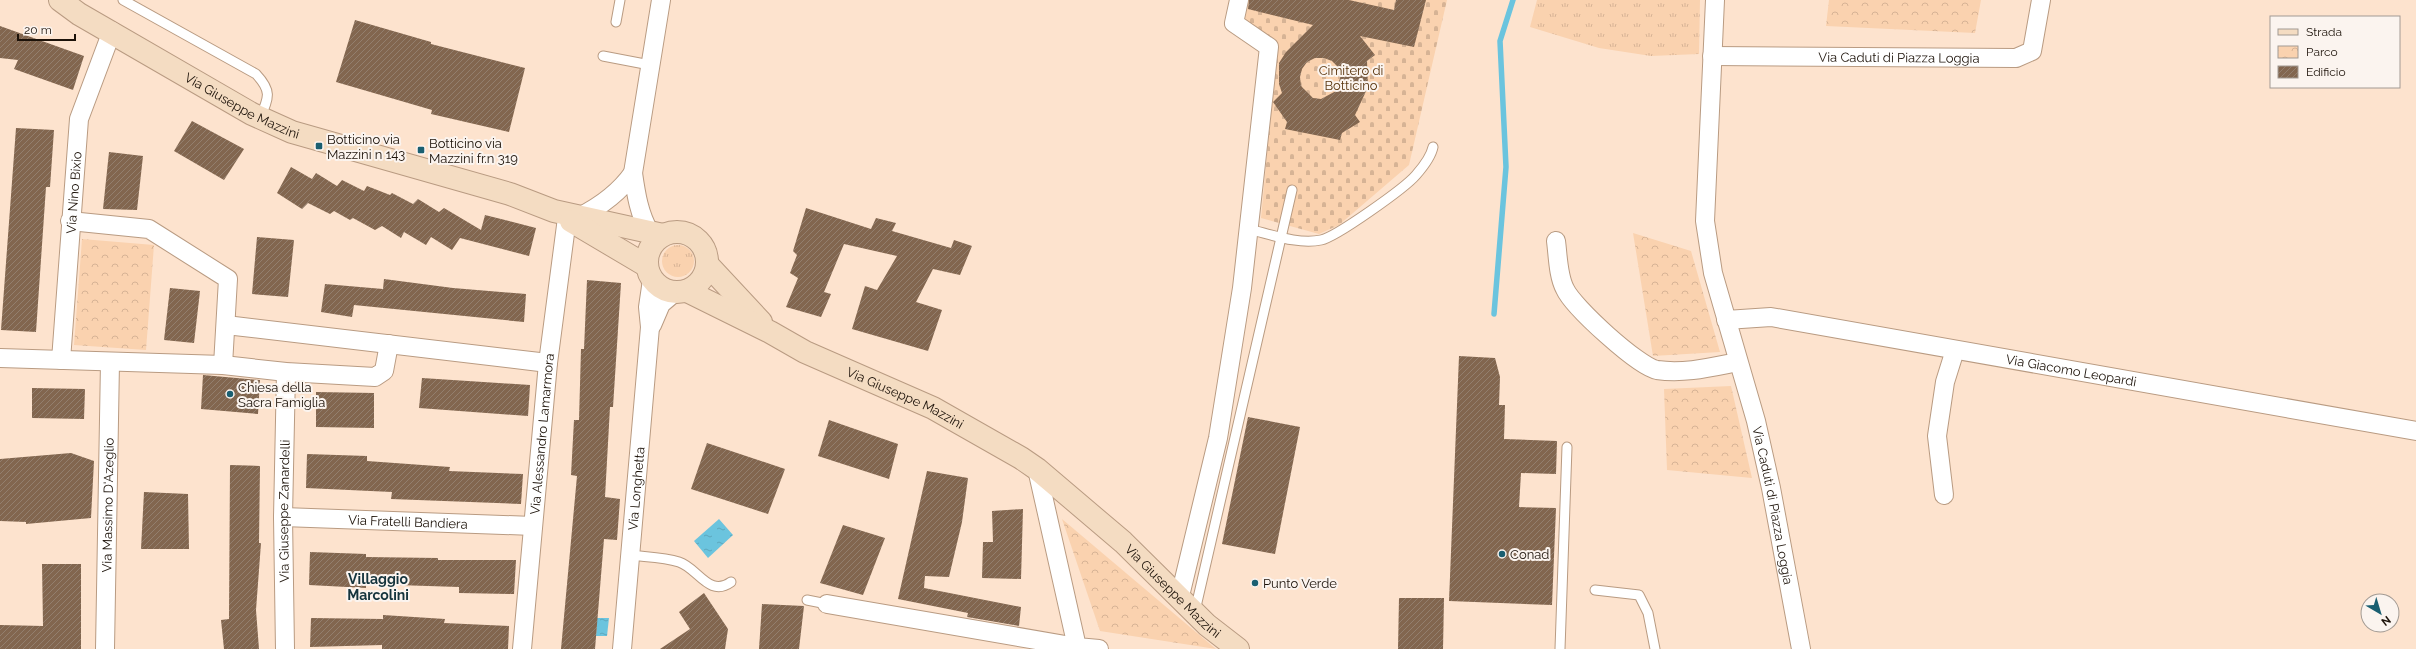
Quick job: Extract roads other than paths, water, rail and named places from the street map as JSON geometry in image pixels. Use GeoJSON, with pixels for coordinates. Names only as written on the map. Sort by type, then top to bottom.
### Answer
{"type":"FeatureCollection","features":[{"type":"Feature","properties":{"kind":"street"},"geometry":{"type":"LineString","coordinates":[[650,273],[648,253],[655,241],[656,234],[640,210],[633,173],[661,0]]}},
{"type":"Feature","properties":{"kind":"street"},"geometry":{"type":"LineString","coordinates":[[1180,596],[1218,438],[1242,288],[1269,47],[1234,23],[1239,0]]}},
{"type":"Feature","properties":{"kind":"street","name":"Via Caduti di Piazza Loggia"},"geometry":{"type":"LineString","coordinates":[[1715,0],[1705,221],[1713,273],[1756,421],[1771,488],[1801,649]]}},
{"type":"Feature","properties":{"kind":"street","name":"Via Caduti di Piazza Loggia"},"geometry":{"type":"LineString","coordinates":[[1712,56],[2016,58],[2032,51],[2041,0]]}},
{"type":"Feature","properties":{"kind":"street","name":"Via Giuseppe Mazzini"},"geometry":{"type":"LineString","coordinates":[[71,5],[112,31],[260,118],[318,141],[510,194],[567,215],[656,234],[674,232],[686,234],[698,241],[705,252],[707,264],[770,332]]}},
{"type":"Feature","properties":{"kind":"street","name":"Via Nino Bixio"},"geometry":{"type":"LineString","coordinates":[[61,360],[70,221],[79,119],[112,31]]}},
{"type":"Feature","properties":{"kind":"street"},"geometry":{"type":"LineString","coordinates":[[567,215],[594,210],[622,188],[633,173]]}},
{"type":"Feature","properties":{"kind":"street","name":"Via Giuseppe Mazzini"},"geometry":{"type":"LineString","coordinates":[[567,215],[650,273],[662,289],[680,292],[770,332],[805,352],[933,408],[1037,469],[1123,542],[1180,596],[1207,625],[1238,649]]}},
{"type":"Feature","properties":{"kind":"street","name":"Via Alessandro Lamarmora"},"geometry":{"type":"LineString","coordinates":[[522,649],[548,363],[567,215]]}},
{"type":"Feature","properties":{"kind":"street"},"geometry":{"type":"LineString","coordinates":[[70,221],[149,230],[228,279],[223,365]]}},
{"type":"Feature","properties":{"kind":"street"},"geometry":{"type":"LineString","coordinates":[[1556,241],[1564,288],[1579,309],[1619,346],[1656,370],[1693,371],[1738,362]]}},
{"type":"Feature","properties":{"kind":"street"},"geometry":{"type":"LineString","coordinates":[[680,292],[697,285],[704,276],[707,264]]}},
{"type":"Feature","properties":{"kind":"street","name":"Via Longhetta"},"geometry":{"type":"LineString","coordinates":[[622,649],[650,327],[648,307],[650,273]]}},
{"type":"Feature","properties":{"kind":"street","name":"Via Longhetta"},"geometry":{"type":"LineString","coordinates":[[650,327],[661,304],[680,292]]}},
{"type":"Feature","properties":{"kind":"street","name":"Via Giacomo Leopardi"},"geometry":{"type":"LineString","coordinates":[[1726,320],[1771,317],[2416,431]]}},
{"type":"Feature","properties":{"kind":"street"},"geometry":{"type":"LineString","coordinates":[[226,325],[548,363]]}},
{"type":"Feature","properties":{"kind":"street"},"geometry":{"type":"LineString","coordinates":[[0,358],[223,365],[286,372],[375,377],[384,371],[389,344]]}},
{"type":"Feature","properties":{"kind":"street"},"geometry":{"type":"LineString","coordinates":[[1944,495],[1936,436],[1945,382],[1956,350]]}},
{"type":"Feature","properties":{"kind":"street","name":"Via Massimo D'Azeglio"},"geometry":{"type":"LineString","coordinates":[[105,649],[110,362]]}},
{"type":"Feature","properties":{"kind":"street","name":"Via Giuseppe Zanardelli"},"geometry":{"type":"LineString","coordinates":[[285,649],[283,517],[286,372]]}},
{"type":"Feature","properties":{"kind":"street"},"geometry":{"type":"LineString","coordinates":[[1037,469],[1077,647]]}},
{"type":"Feature","properties":{"kind":"street","name":"Via Fratelli Bandiera"},"geometry":{"type":"LineString","coordinates":[[283,517],[533,526]]}},
{"type":"Feature","properties":{"kind":"street"},"geometry":{"type":"LineString","coordinates":[[827,604],[1077,647],[1099,649]]}},
{"type":"Feature","properties":{"kind":"lane"},"geometry":{"type":"LineString","coordinates":[[123,0],[256,74],[266,85],[267,97],[260,118]]}},
{"type":"Feature","properties":{"kind":"lane"},"geometry":{"type":"LineString","coordinates":[[616,22],[620,0]]}},
{"type":"Feature","properties":{"kind":"lane"},"geometry":{"type":"LineString","coordinates":[[603,56],[650,65]]}},
{"type":"Feature","properties":{"kind":"lane"},"geometry":{"type":"LineString","coordinates":[[1248,229],[1297,240],[1321,240],[1342,231],[1415,176],[1431,154],[1433,147]]}},
{"type":"Feature","properties":{"kind":"lane"},"geometry":{"type":"LineString","coordinates":[[1195,613],[1292,190]]}},
{"type":"Feature","properties":{"kind":"lane"},"geometry":{"type":"LineString","coordinates":[[1560,649],[1556,636],[1567,448]]}},
{"type":"Feature","properties":{"kind":"lane"},"geometry":{"type":"LineString","coordinates":[[630,555],[679,562],[691,568],[705,582],[712,586],[720,588],[731,582]]}},
{"type":"Feature","properties":{"kind":"lane"},"geometry":{"type":"LineString","coordinates":[[1595,590],[1639,595],[1648,614],[1655,649]]}},
{"type":"Feature","properties":{"kind":"lane"},"geometry":{"type":"LineString","coordinates":[[808,600],[827,604]]}},
{"type":"Feature","properties":{"kind":"water"},"geometry":{"type":"Polygon","coordinates":[[[719,519],[733,535],[708,558],[694,541],[719,519]]]}},
{"type":"Feature","properties":{"kind":"water"},"geometry":{"type":"Polygon","coordinates":[[[597,618],[609,618],[607,636],[596,636],[597,618]]]}},
{"type":"Feature","properties":{"kind":"waterway"},"geometry":{"type":"LineString","coordinates":[[1494,314],[1506,167],[1500,41],[1513,0]]}},
{"type":"Feature","properties":{"kind":"place","name":"Botticino via Mazzini n 143"},"geometry":{"type":"Point","coordinates":[319,146]}},
{"type":"Feature","properties":{"kind":"place","name":"Botticino via Mazzini fr.n 319"},"geometry":{"type":"Point","coordinates":[421,150]}},
{"type":"Feature","properties":{"kind":"place","name":"Chiesa della Sacra Famiglia"},"geometry":{"type":"Point","coordinates":[230,394]}},
{"type":"Feature","properties":{"kind":"place","name":"Conad"},"geometry":{"type":"Point","coordinates":[1502,554]}},
{"type":"Feature","properties":{"kind":"place","name":"Punto Verde"},"geometry":{"type":"Point","coordinates":[1255,583]}},
{"type":"Feature","properties":{"kind":"district","name":"Villaggio Marcolini"},"geometry":{"type":"Point","coordinates":[378,588]}},
{"type":"Feature","properties":{"kind":"park label","name":"Cimitero di Botticino"},"geometry":{"type":"Point","coordinates":[1351,78]}}]}
